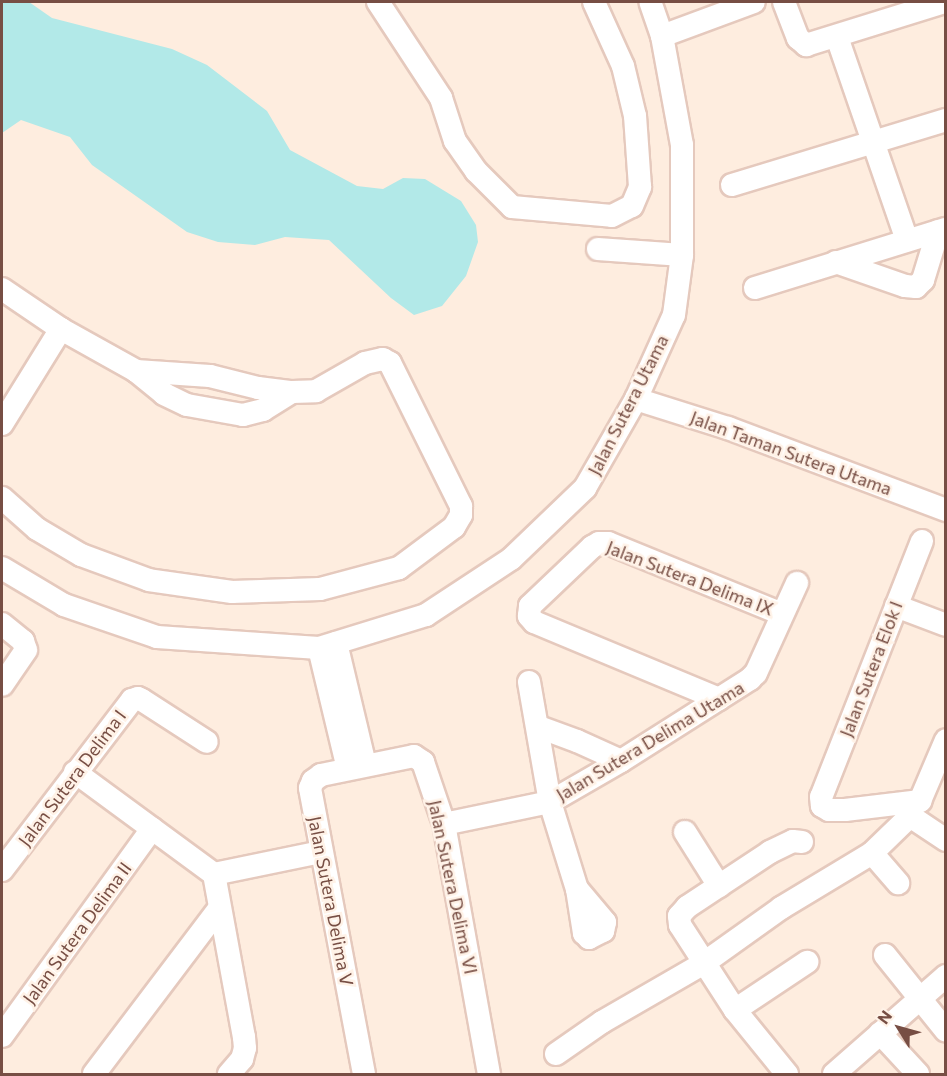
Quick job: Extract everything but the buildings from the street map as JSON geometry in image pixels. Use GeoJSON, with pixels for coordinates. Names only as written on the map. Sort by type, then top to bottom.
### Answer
{"type":"FeatureCollection","features":[{"type":"Feature","properties":{"kind":"street"},"geometry":{"type":"LineString","coordinates":[[378,2],[441,98],[455,141],[476,171],[512,207],[612,216],[632,206],[640,187],[635,116],[623,66],[594,2]]}},
{"type":"Feature","properties":{"kind":"street","name":"Jalan Sutera Utama"},"geometry":{"type":"LineString","coordinates":[[2,567],[64,605],[157,637],[327,645],[426,615],[511,559],[585,488],[636,399],[674,315],[682,255],[682,146],[660,29],[650,2]]}},
{"type":"Feature","properties":{"kind":"street"},"geometry":{"type":"LineString","coordinates":[[660,29],[717,2]]}},
{"type":"Feature","properties":{"kind":"street"},"geometry":{"type":"LineString","coordinates":[[660,29],[754,2]]}},
{"type":"Feature","properties":{"kind":"street"},"geometry":{"type":"LineString","coordinates":[[784,2],[802,42],[806,45],[944,2]]}},
{"type":"Feature","properties":{"kind":"street"},"geometry":{"type":"LineString","coordinates":[[837,37],[907,240]]}},
{"type":"Feature","properties":{"kind":"street"},"geometry":{"type":"LineString","coordinates":[[732,185],[945,120]]}},
{"type":"Feature","properties":{"kind":"street"},"geometry":{"type":"LineString","coordinates":[[755,288],[941,230]]}},
{"type":"Feature","properties":{"kind":"street"},"geometry":{"type":"LineString","coordinates":[[836,262],[905,286],[916,287],[923,280],[941,230]]}},
{"type":"Feature","properties":{"kind":"street"},"geometry":{"type":"LineString","coordinates":[[598,249],[682,255]]}},
{"type":"Feature","properties":{"kind":"street"},"geometry":{"type":"LineString","coordinates":[[2,289],[61,329],[136,370],[164,394],[187,405],[243,415],[263,410],[292,392]]}},
{"type":"Feature","properties":{"kind":"street"},"geometry":{"type":"LineString","coordinates":[[2,424],[61,329]]}},
{"type":"Feature","properties":{"kind":"street"},"geometry":{"type":"LineString","coordinates":[[2,498],[37,529],[81,555],[149,580],[232,591],[320,589],[399,568],[454,527],[461,515],[461,506],[390,363],[383,359],[365,363],[316,391],[292,392],[258,388],[210,376],[136,370]]}},
{"type":"Feature","properties":{"kind":"street","name":"Jalan Taman Sutera Utama"},"geometry":{"type":"LineString","coordinates":[[636,399],[728,428],[945,510]]}},
{"type":"Feature","properties":{"kind":"street","name":"Jalan Sutera Elok I"},"geometry":{"type":"LineString","coordinates":[[921,541],[821,797],[822,806],[829,810],[920,801],[945,740]]}},
{"type":"Feature","properties":{"kind":"street","name":"Jalan Sutera Delima IX"},"geometry":{"type":"LineString","coordinates":[[719,699],[534,622],[529,616],[530,606],[599,543],[608,543],[782,614]]}},
{"type":"Feature","properties":{"kind":"street","name":"Jalan Sutera Delima Utama"},"geometry":{"type":"LineString","coordinates":[[444,824],[550,802],[621,761],[719,699],[756,673],[796,583]]}},
{"type":"Feature","properties":{"kind":"street"},"geometry":{"type":"LineString","coordinates":[[896,606],[945,625]]}},
{"type":"Feature","properties":{"kind":"street"},"geometry":{"type":"LineString","coordinates":[[2,624],[23,641],[26,650],[2,685]]}},
{"type":"Feature","properties":{"kind":"street"},"geometry":{"type":"LineString","coordinates":[[327,645],[356,767]]}},
{"type":"Feature","properties":{"kind":"street"},"geometry":{"type":"LineString","coordinates":[[529,682],[539,727],[550,802],[577,888]]}},
{"type":"Feature","properties":{"kind":"street","name":"Jalan Sutera Delima I"},"geometry":{"type":"LineString","coordinates":[[2,870],[132,700],[138,698],[207,742]]}},
{"type":"Feature","properties":{"kind":"street"},"geometry":{"type":"LineString","coordinates":[[539,727],[621,761]]}},
{"type":"Feature","properties":{"kind":"street","name":"Jalan Sutera Delima VI"},"geometry":{"type":"LineString","coordinates":[[356,767],[419,757],[423,762],[444,824],[489,1074]]}},
{"type":"Feature","properties":{"kind":"street","name":"Jalan Sutera Delima V"},"geometry":{"type":"LineString","coordinates":[[356,767],[321,775],[313,781],[310,788],[364,1074]]}},
{"type":"Feature","properties":{"kind":"street"},"geometry":{"type":"LineString","coordinates":[[75,772],[214,874],[244,1037],[242,1059],[229,1074]]}},
{"type":"Feature","properties":{"kind":"street"},"geometry":{"type":"LineString","coordinates":[[556,1054],[602,1022],[704,963],[781,908],[872,853],[910,816],[945,840]]}},
{"type":"Feature","properties":{"kind":"street","name":"Jalan Sutera Delima II"},"geometry":{"type":"LineString","coordinates":[[2,1036],[152,829]]}},
{"type":"Feature","properties":{"kind":"street"},"geometry":{"type":"LineString","coordinates":[[685,832],[719,886]]}},
{"type":"Feature","properties":{"kind":"street"},"geometry":{"type":"LineString","coordinates":[[787,1074],[735,1010],[680,925],[679,916],[687,907],[770,852],[793,841],[802,842]]}},
{"type":"Feature","properties":{"kind":"street"},"geometry":{"type":"LineString","coordinates":[[214,874],[321,852]]}},
{"type":"Feature","properties":{"kind":"street"},"geometry":{"type":"LineString","coordinates":[[872,853],[898,883]]}},
{"type":"Feature","properties":{"kind":"street"},"geometry":{"type":"LineString","coordinates":[[94,1074],[219,909]]}},
{"type":"Feature","properties":{"kind":"street"},"geometry":{"type":"LineString","coordinates":[[885,955],[945,1031]]}},
{"type":"Feature","properties":{"kind":"street"},"geometry":{"type":"LineString","coordinates":[[735,1010],[807,962]]}},
{"type":"Feature","properties":{"kind":"street"},"geometry":{"type":"LineString","coordinates":[[834,1074],[945,976]]}},
{"type":"Feature","properties":{"kind":"street"},"geometry":{"type":"LineString","coordinates":[[880,1033],[918,1074]]}},
{"type":"Feature","properties":{"kind":"water"},"geometry":{"type":"Polygon","coordinates":[[[2,2],[29,2],[52,18],[172,49],[207,65],[267,111],[290,150],[357,186],[383,189],[403,178],[425,179],[461,201],[476,225],[478,242],[466,276],[442,306],[414,315],[391,298],[329,240],[285,237],[255,245],[218,242],[187,232],[92,165],[70,137],[21,120],[2,133],[2,2]]]}}]}
